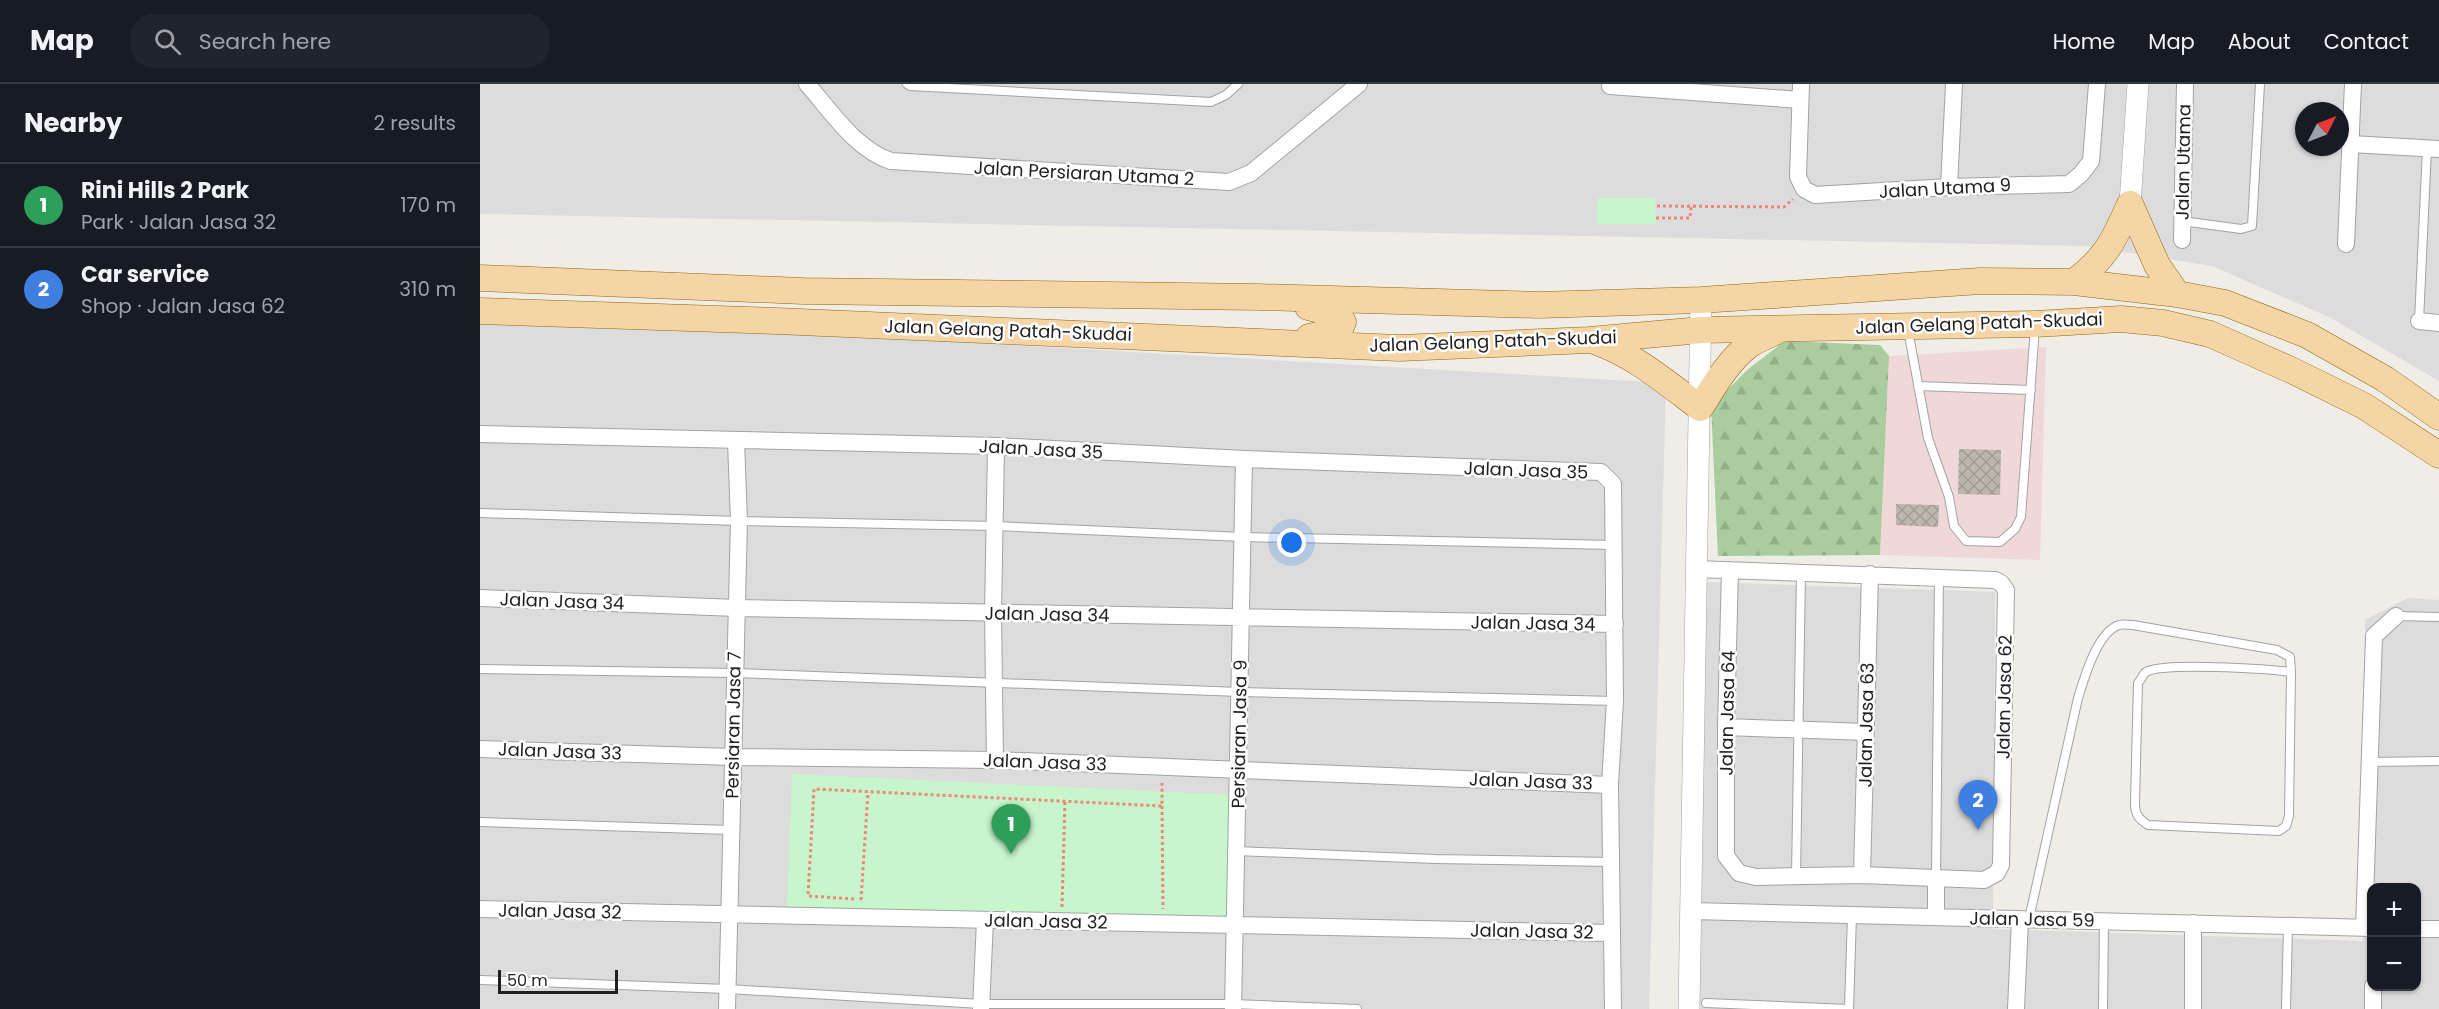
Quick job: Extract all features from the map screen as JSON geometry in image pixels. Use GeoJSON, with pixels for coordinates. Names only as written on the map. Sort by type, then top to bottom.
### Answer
{"type":"FeatureCollection","features":[{"type":"Feature","properties":{"kind":"main road"},"geometry":{"type":"LineString","coordinates":[[2074,282],[2106,254],[2130,204]]}},
{"type":"Feature","properties":{"kind":"main road"},"geometry":{"type":"LineString","coordinates":[[2130,204],[2157,265],[2177,294]]}},
{"type":"Feature","properties":{"kind":"main road","name":"Jalan Gelang Patah-Skudai"},"geometry":{"type":"LineString","coordinates":[[480,278],[803,291],[1258,297],[1539,305],[1701,300],[1980,281],[2074,282],[2177,294],[2225,303],[2307,335],[2385,379],[2439,417]]}},
{"type":"Feature","properties":{"kind":"main road"},"geometry":{"type":"LineString","coordinates":[[1258,297],[1338,315],[1343,322],[1339,331],[1323,335],[1260,341]]}},
{"type":"Feature","properties":{"kind":"main road","name":"Jalan Gelang Patah-Skudai"},"geometry":{"type":"LineString","coordinates":[[480,311],[1399,348],[1590,340],[1701,330],[2035,324],[2121,319],[2163,322],[2210,334],[2291,370],[2364,406],[2439,455]]}},
{"type":"Feature","properties":{"kind":"main road"},"geometry":{"type":"LineString","coordinates":[[1590,340],[1609,346],[1636,361],[1700,408],[1720,378],[1741,353],[1750,345],[1784,328]]}},
{"type":"Feature","properties":{"kind":"street","name":"Jalan Persiaran Utama 2"},"geometry":{"type":"LineString","coordinates":[[807,84],[856,139],[875,156],[891,161],[1229,182],[1251,173],[1359,84]]}},
{"type":"Feature","properties":{"kind":"street"},"geometry":{"type":"LineString","coordinates":[[1949,187],[1954,84]]}},
{"type":"Feature","properties":{"kind":"street","name":"Jalan Utama 9"},"geometry":{"type":"LineString","coordinates":[[1804,189],[1815,195],[1949,187],[2069,184],[2091,161],[2097,84]]}},
{"type":"Feature","properties":{"kind":"street"},"geometry":{"type":"LineString","coordinates":[[2130,204],[2138,84]]}},
{"type":"Feature","properties":{"kind":"street","name":"Jalan Utama"},"geometry":{"type":"LineString","coordinates":[[2182,240],[2185,84]]}},
{"type":"Feature","properties":{"kind":"street"},"geometry":{"type":"LineString","coordinates":[[2346,244],[2353,84]]}},
{"type":"Feature","properties":{"kind":"street"},"geometry":{"type":"LineString","coordinates":[[1610,86],[1801,92],[1798,177],[1804,189]]}},
{"type":"Feature","properties":{"kind":"street"},"geometry":{"type":"LineString","coordinates":[[2351,144],[2433,148]]}},
{"type":"Feature","properties":{"kind":"street"},"geometry":{"type":"LineString","coordinates":[[1698,1006],[1692,911],[1701,300]]}},
{"type":"Feature","properties":{"kind":"street"},"geometry":{"type":"LineString","coordinates":[[2419,321],[2439,322]]}},
{"type":"Feature","properties":{"kind":"street","name":"Jalan Jasa 35"},"geometry":{"type":"LineString","coordinates":[[480,434],[996,446],[1244,459],[1601,472],[1613,484],[1613,545]]}},
{"type":"Feature","properties":{"kind":"street","name":"Persiaran Jasa 7"},"geometry":{"type":"LineString","coordinates":[[727,1009],[739,521],[736,441]]}},
{"type":"Feature","properties":{"kind":"street"},"geometry":{"type":"LineString","coordinates":[[995,760],[993,613],[996,446]]}},
{"type":"Feature","properties":{"kind":"street","name":"Persiaran Jasa 9"},"geometry":{"type":"LineString","coordinates":[[1233,1007],[1244,459]]}},
{"type":"Feature","properties":{"kind":"street"},"geometry":{"type":"LineString","coordinates":[[1613,545],[1615,701],[1610,785],[1613,1009]]}},
{"type":"Feature","properties":{"kind":"street","name":"Jalan Jasa 62"},"geometry":{"type":"LineString","coordinates":[[1696,569],[1939,576],[1995,580],[2001,583],[2006,590],[2001,865],[1997,873],[1984,880],[1862,875],[1756,877],[1739,873],[1726,856]]}},
{"type":"Feature","properties":{"kind":"street","name":"Jalan Jasa 64"},"geometry":{"type":"LineString","coordinates":[[1726,856],[1726,727],[1730,570]]}},
{"type":"Feature","properties":{"kind":"street","name":"Jalan Jasa 63"},"geometry":{"type":"LineString","coordinates":[[1862,875],[1870,574]]}},
{"type":"Feature","properties":{"kind":"street","name":"Jalan Jasa 34"},"geometry":{"type":"LineString","coordinates":[[480,598],[737,608],[1615,624]]}},
{"type":"Feature","properties":{"kind":"street"},"geometry":{"type":"LineString","coordinates":[[2369,883],[2374,636],[2396,616]]}},
{"type":"Feature","properties":{"kind":"street"},"geometry":{"type":"LineString","coordinates":[[1726,727],[1866,732]]}},
{"type":"Feature","properties":{"kind":"street","name":"Jalan Jasa 33"},"geometry":{"type":"LineString","coordinates":[[480,749],[734,757],[995,760],[1610,785]]}},
{"type":"Feature","properties":{"kind":"street"},"geometry":{"type":"LineString","coordinates":[[1936,878],[1936,917]]}},
{"type":"Feature","properties":{"kind":"street","name":"Jalan Jasa 32"},"geometry":{"type":"LineString","coordinates":[[480,909],[1611,933]]}},
{"type":"Feature","properties":{"kind":"street","name":"Jalan Jasa 59"},"geometry":{"type":"LineString","coordinates":[[1692,911],[2367,928]]}},
{"type":"Feature","properties":{"kind":"street"},"geometry":{"type":"LineString","coordinates":[[2016,1009],[2025,919]]}},
{"type":"Feature","properties":{"kind":"street"},"geometry":{"type":"LineString","coordinates":[[981,1007],[984,920]]}},
{"type":"Feature","properties":{"kind":"street"},"geometry":{"type":"LineString","coordinates":[[2193,923],[2193,1009]]}},
{"type":"Feature","properties":{"kind":"street"},"geometry":{"type":"LineString","coordinates":[[2421,929],[2439,929]]}},
{"type":"Feature","properties":{"kind":"street"},"geometry":{"type":"LineString","coordinates":[[2373,991],[2373,1009]]}},
{"type":"Feature","properties":{"kind":"lane"},"geometry":{"type":"LineString","coordinates":[[907,84],[910,86],[1211,102],[1226,95],[1238,84]]}},
{"type":"Feature","properties":{"kind":"lane"},"geometry":{"type":"LineString","coordinates":[[2181,221],[2241,229],[2252,226],[2260,84]]}},
{"type":"Feature","properties":{"kind":"lane"},"geometry":{"type":"LineString","coordinates":[[2419,321],[2433,148]]}},
{"type":"Feature","properties":{"kind":"lane"},"geometry":{"type":"LineString","coordinates":[[1908,327],[1928,438],[1950,497],[1954,526],[1966,541],[2000,542],[2015,529],[2021,517],[2035,324]]}},
{"type":"Feature","properties":{"kind":"lane"},"geometry":{"type":"LineString","coordinates":[[1918,386],[2031,390]]}},
{"type":"Feature","properties":{"kind":"lane"},"geometry":{"type":"LineString","coordinates":[[480,513],[996,526],[1243,537],[1613,545]]}},
{"type":"Feature","properties":{"kind":"lane"},"geometry":{"type":"LineString","coordinates":[[1796,877],[1801,571]]}},
{"type":"Feature","properties":{"kind":"lane"},"geometry":{"type":"LineString","coordinates":[[1936,878],[1939,576]]}},
{"type":"Feature","properties":{"kind":"lane"},"geometry":{"type":"LineString","coordinates":[[2396,616],[2439,617]]}},
{"type":"Feature","properties":{"kind":"lane"},"geometry":{"type":"LineString","coordinates":[[2025,919],[2078,698],[2087,669],[2108,633],[2119,625],[2133,625],[2277,650],[2290,657],[2291,672],[2289,816],[2286,826],[2279,831],[2148,825],[2135,812],[2138,683],[2145,673],[2153,669],[2190,667],[2291,672]]}},
{"type":"Feature","properties":{"kind":"lane"},"geometry":{"type":"LineString","coordinates":[[480,669],[993,682],[1240,693],[1615,701]]}},
{"type":"Feature","properties":{"kind":"lane"},"geometry":{"type":"LineString","coordinates":[[2370,762],[2439,761]]}},
{"type":"Feature","properties":{"kind":"lane"},"geometry":{"type":"LineString","coordinates":[[480,822],[730,830]]}},
{"type":"Feature","properties":{"kind":"lane"},"geometry":{"type":"LineString","coordinates":[[1237,851],[1435,859],[1612,862]]}},
{"type":"Feature","properties":{"kind":"lane"},"geometry":{"type":"LineString","coordinates":[[1698,1006],[1849,1009],[1852,915]]}},
{"type":"Feature","properties":{"kind":"lane"},"geometry":{"type":"LineString","coordinates":[[2103,1009],[2104,921]]}},
{"type":"Feature","properties":{"kind":"lane"},"geometry":{"type":"LineString","coordinates":[[2286,1009],[2288,926]]}},
{"type":"Feature","properties":{"kind":"lane"},"geometry":{"type":"LineString","coordinates":[[480,980],[728,989],[981,1007],[1357,1009]]}},
{"type":"Feature","properties":{"kind":"path"},"geometry":{"type":"LineString","coordinates":[[1657,207],[1784,207],[1804,189]]}},
{"type":"Feature","properties":{"kind":"path"},"geometry":{"type":"LineString","coordinates":[[1656,218],[1690,218],[1691,207]]}},
{"type":"Feature","properties":{"kind":"path"},"geometry":{"type":"LineString","coordinates":[[1161,766],[1163,916]]}},
{"type":"Feature","properties":{"kind":"path"},"geometry":{"type":"LineString","coordinates":[[867,792],[861,900],[808,896],[814,789],[1162,806]]}},
{"type":"Feature","properties":{"kind":"path"},"geometry":{"type":"LineString","coordinates":[[1062,910],[1065,801]]}},
{"type":"Feature","properties":{"kind":"shaded area"},"geometry":{"type":"Polygon","coordinates":[[[480,84],[2439,84],[2439,381],[2329,317],[2212,266],[2086,246],[480,214],[480,84]]]}},
{"type":"Feature","properties":{"kind":"shaded area"},"geometry":{"type":"Polygon","coordinates":[[[480,314],[1666,383],[1649,1009],[480,1009],[480,314]]]}},
{"type":"Feature","properties":{"kind":"shaded area"},"geometry":{"type":"Polygon","coordinates":[[[2046,347],[2040,560],[1880,555],[1889,356],[2046,347]]]}},
{"type":"Feature","properties":{"kind":"shaded area"},"geometry":{"type":"Polygon","coordinates":[[[1707,582],[1995,592],[1993,929],[2363,941],[2365,620],[2408,598],[2439,600],[2439,1009],[1695,1009],[1707,582]]]}},
{"type":"Feature","properties":{"kind":"green space"},"geometry":{"type":"Polygon","coordinates":[[[1598,198],[1655,198],[1656,224],[1597,224],[1598,198]]]}},
{"type":"Feature","properties":{"kind":"green space"},"geometry":{"type":"Polygon","coordinates":[[[1785,341],[1880,345],[1889,356],[1880,555],[1718,556],[1711,407],[1747,370],[1785,341]]]}},
{"type":"Feature","properties":{"kind":"green space"},"geometry":{"type":"Polygon","coordinates":[[[792,774],[1233,795],[1230,931],[787,912],[792,774]]]}},
{"type":"Feature","properties":{"kind":"building"},"geometry":{"type":"Polygon","coordinates":[[[1959,449],[2001,450],[2000,495],[1958,494],[1959,449]]]}},
{"type":"Feature","properties":{"kind":"building"},"geometry":{"type":"Polygon","coordinates":[[[1896,504],[1939,505],[1938,527],[1896,525],[1896,504]]]}},
{"type":"Feature","properties":{"kind":"place","name":"Car service"},"geometry":{"type":"Point","coordinates":[1978,830]}},
{"type":"Feature","properties":{"kind":"place","name":"Rini Hills 2 Park"},"geometry":{"type":"Point","coordinates":[1011,854]}}]}
